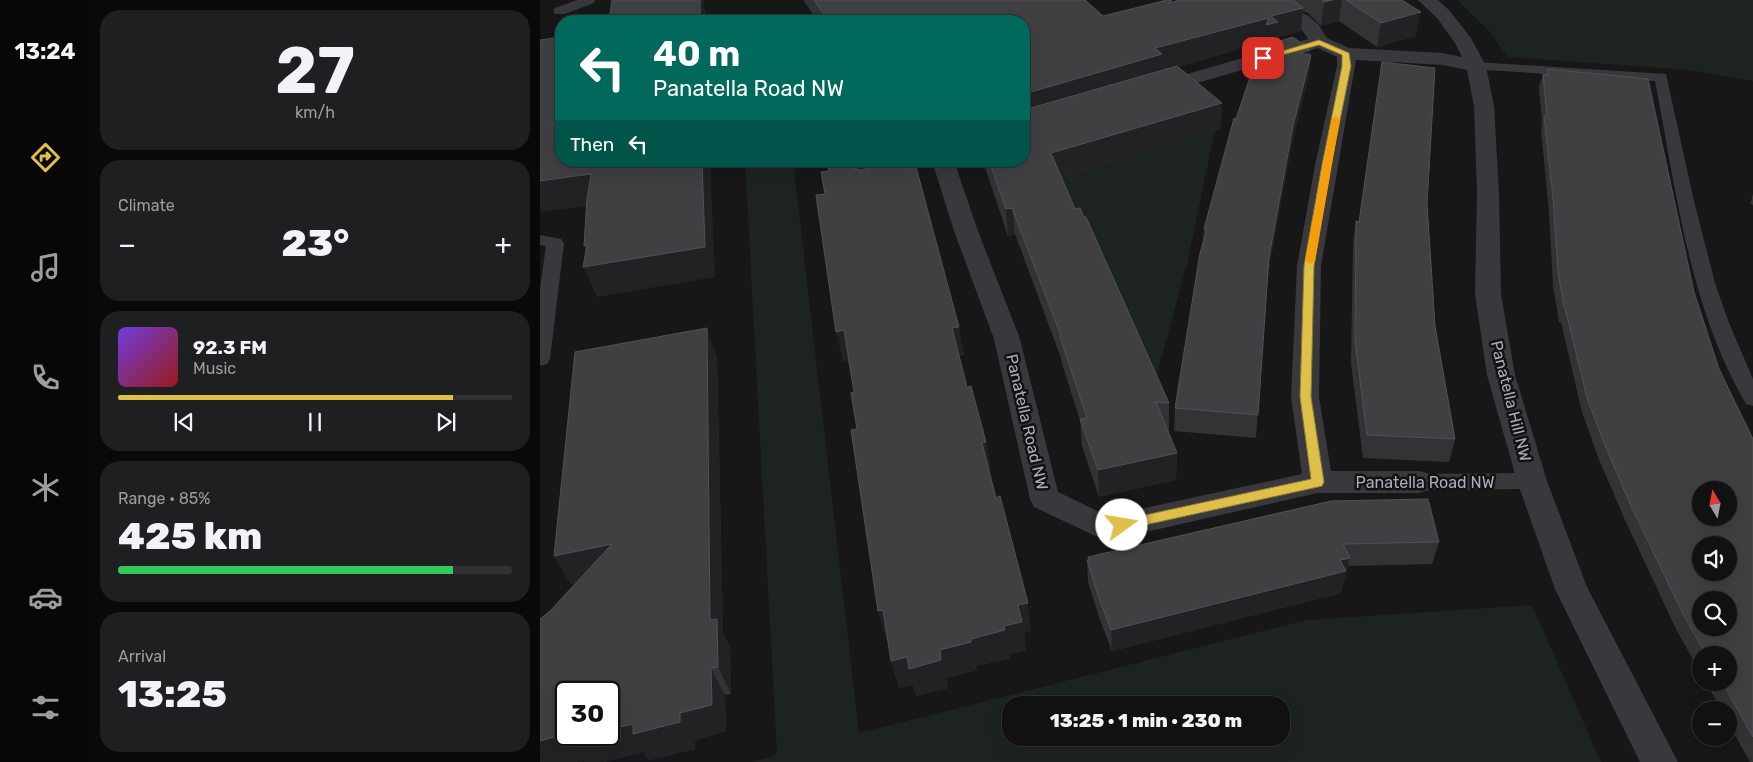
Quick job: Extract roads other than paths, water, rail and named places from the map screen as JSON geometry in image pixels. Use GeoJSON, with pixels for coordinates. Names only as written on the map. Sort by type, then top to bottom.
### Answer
{"type":"FeatureCollection","features":[{"type":"Feature","properties":{"kind":"street","name":"Panatella Hill NW"},"geometry":{"type":"LineString","coordinates":[[1427,0],[1444,14],[1464,42],[1476,66],[1484,106],[1488,193],[1488,294],[1501,375],[1532,481],[1571,589],[1659,762]]}},
{"type":"Feature","properties":{"kind":"street"},"geometry":{"type":"LineString","coordinates":[[1290,14],[1303,18],[1312,27],[1319,42],[1346,60],[1446,71],[1476,66]]}},
{"type":"Feature","properties":{"kind":"street"},"geometry":{"type":"LineString","coordinates":[[1141,94],[1319,42]]}},
{"type":"Feature","properties":{"kind":"street"},"geometry":{"type":"LineString","coordinates":[[1318,482],[1306,397],[1309,266],[1346,60]]}},
{"type":"Feature","properties":{"kind":"street","name":"Panatella Road NW"},"geometry":{"type":"LineString","coordinates":[[945,167],[966,231],[1007,338],[1045,499],[1106,528],[1318,482],[1419,482]]}},
{"type":"Feature","properties":{"kind":"lane"},"geometry":{"type":"LineString","coordinates":[[560,11],[589,0]]}},
{"type":"Feature","properties":{"kind":"lane"},"geometry":{"type":"LineString","coordinates":[[1476,66],[1661,77],[1703,272],[1735,366],[1753,399]]}},
{"type":"Feature","properties":{"kind":"lane"},"geometry":{"type":"LineString","coordinates":[[540,240],[555,243],[540,360]]}},
{"type":"Feature","properties":{"kind":"lane","name":"Panatella Road NW"},"geometry":{"type":"LineString","coordinates":[[1419,482],[1532,481]]}}]}
